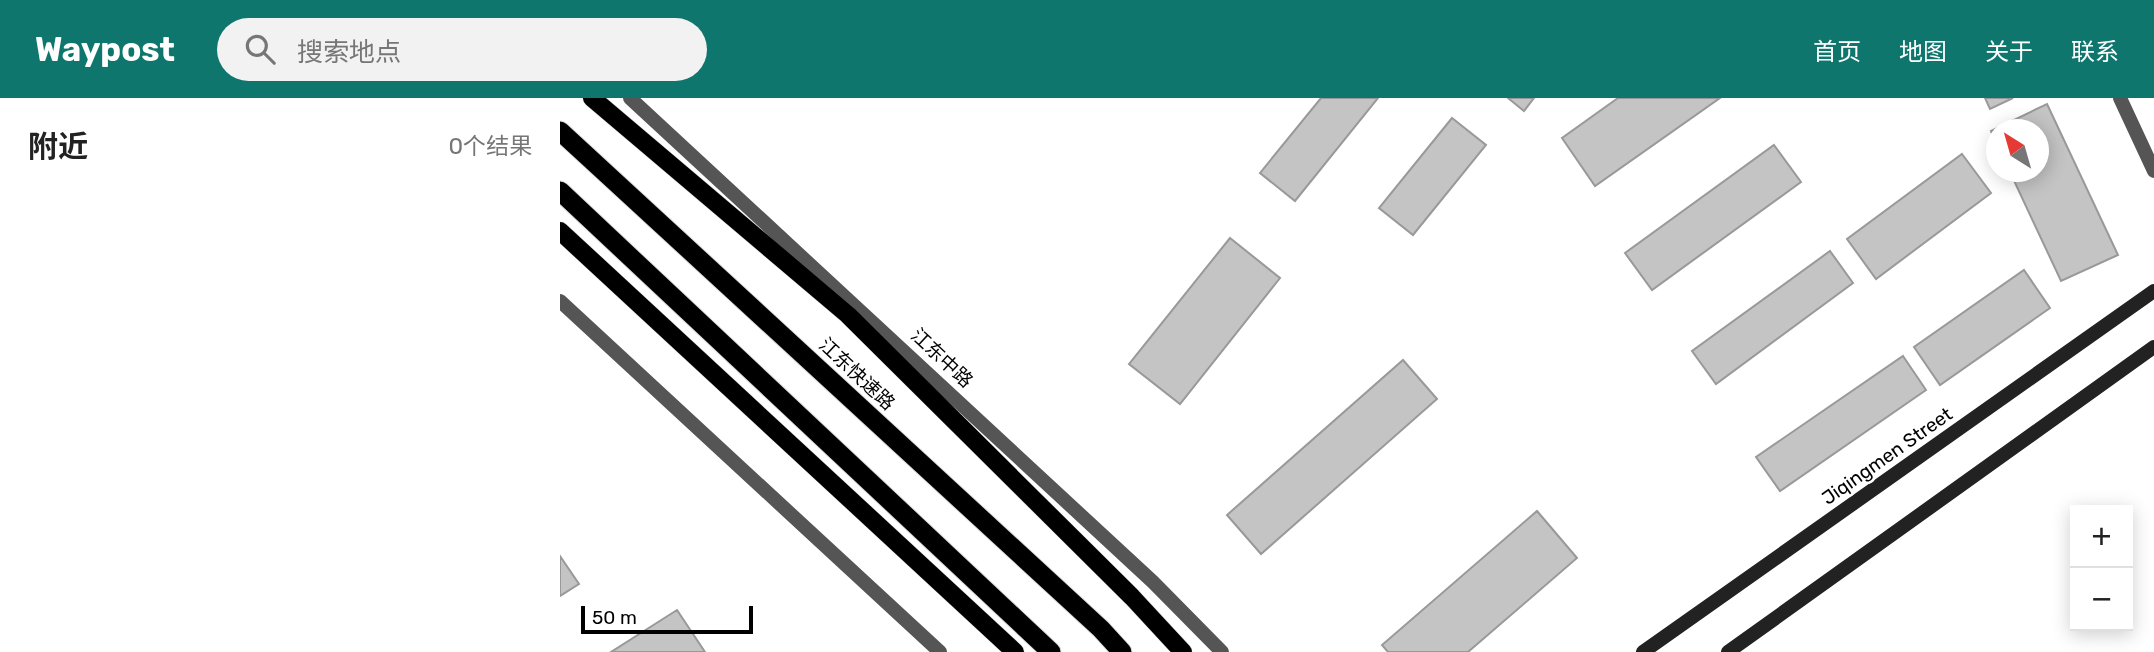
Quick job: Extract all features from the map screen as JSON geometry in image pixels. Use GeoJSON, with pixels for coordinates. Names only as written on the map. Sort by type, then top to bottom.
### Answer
{"type":"FeatureCollection","features":[{"type":"Feature","properties":{"kind":"highway","name":"江东快速路"},"geometry":{"type":"LineString","coordinates":[[560,131],[1101,629],[1122,652]]}},
{"type":"Feature","properties":{"kind":"highway"},"geometry":{"type":"LineString","coordinates":[[560,191],[1051,652]]}},
{"type":"Feature","properties":{"kind":"highway"},"geometry":{"type":"LineString","coordinates":[[1101,629],[1133,652]]}},
{"type":"Feature","properties":{"kind":"main road","name":"江东中路"},"geometry":{"type":"LineString","coordinates":[[592,98],[848,315],[1132,597],[1182,652]]}},
{"type":"Feature","properties":{"kind":"main road"},"geometry":{"type":"LineString","coordinates":[[560,231],[1015,652]]}},
{"type":"Feature","properties":{"kind":"main road","name":"Jiqingmen Street"},"geometry":{"type":"LineString","coordinates":[[1643,652],[2154,291]]}},
{"type":"Feature","properties":{"kind":"main road"},"geometry":{"type":"LineString","coordinates":[[1728,652],[2154,347]]}},
{"type":"Feature","properties":{"kind":"street","name":"江东中路"},"geometry":{"type":"LineString","coordinates":[[630,98],[1153,582],[1222,652]]}},
{"type":"Feature","properties":{"kind":"street"},"geometry":{"type":"LineString","coordinates":[[2120,98],[2154,171]]}},
{"type":"Feature","properties":{"kind":"street"},"geometry":{"type":"LineString","coordinates":[[560,301],[940,652]]}},
{"type":"Feature","properties":{"kind":"building"},"geometry":{"type":"Polygon","coordinates":[[[1321,98],[1378,98],[1295,201],[1260,173],[1321,98]]]}},
{"type":"Feature","properties":{"kind":"building"},"geometry":{"type":"Polygon","coordinates":[[[1508,98],[1534,98],[1524,111],[1508,98]]]}},
{"type":"Feature","properties":{"kind":"building"},"geometry":{"type":"Polygon","coordinates":[[[1618,98],[1720,98],[1595,186],[1562,138],[1618,98]]]}},
{"type":"Feature","properties":{"kind":"building"},"geometry":{"type":"Polygon","coordinates":[[[1985,98],[2013,98],[1990,109],[1985,98]]]}},
{"type":"Feature","properties":{"kind":"building"},"geometry":{"type":"Polygon","coordinates":[[[2047,104],[2118,255],[2061,281],[2015,182],[2049,182],[2049,119],[2016,119],[2047,104]]]}},
{"type":"Feature","properties":{"kind":"building"},"geometry":{"type":"Polygon","coordinates":[[[1452,118],[1486,145],[1413,235],[1379,208],[1452,118]]]}},
{"type":"Feature","properties":{"kind":"building"},"geometry":{"type":"Polygon","coordinates":[[[1774,145],[1801,182],[1652,290],[1625,253],[1774,145]]]}},
{"type":"Feature","properties":{"kind":"building"},"geometry":{"type":"Polygon","coordinates":[[[1962,154],[1991,193],[1876,279],[1847,239],[1962,154]]]}},
{"type":"Feature","properties":{"kind":"building"},"geometry":{"type":"Polygon","coordinates":[[[1230,238],[1280,278],[1180,404],[1129,364],[1230,238]]]}},
{"type":"Feature","properties":{"kind":"building"},"geometry":{"type":"Polygon","coordinates":[[[1830,251],[1853,283],[1716,384],[1692,351],[1830,251]]]}},
{"type":"Feature","properties":{"kind":"building"},"geometry":{"type":"Polygon","coordinates":[[[2024,270],[2050,308],[1940,385],[1914,347],[2024,270]]]}},
{"type":"Feature","properties":{"kind":"building"},"geometry":{"type":"Polygon","coordinates":[[[1903,356],[1926,390],[1780,491],[1756,457],[1903,356]]]}},
{"type":"Feature","properties":{"kind":"building"},"geometry":{"type":"Polygon","coordinates":[[[1403,360],[1437,399],[1261,554],[1227,515],[1403,360]]]}},
{"type":"Feature","properties":{"kind":"building"},"geometry":{"type":"Polygon","coordinates":[[[1537,511],[1577,558],[1468,652],[1388,652],[1382,645],[1537,511]]]}},
{"type":"Feature","properties":{"kind":"building"},"geometry":{"type":"Polygon","coordinates":[[[560,556],[579,584],[560,596],[560,556]]]}},
{"type":"Feature","properties":{"kind":"building"},"geometry":{"type":"Polygon","coordinates":[[[677,610],[705,652],[611,652],[677,610]]]}}]}
